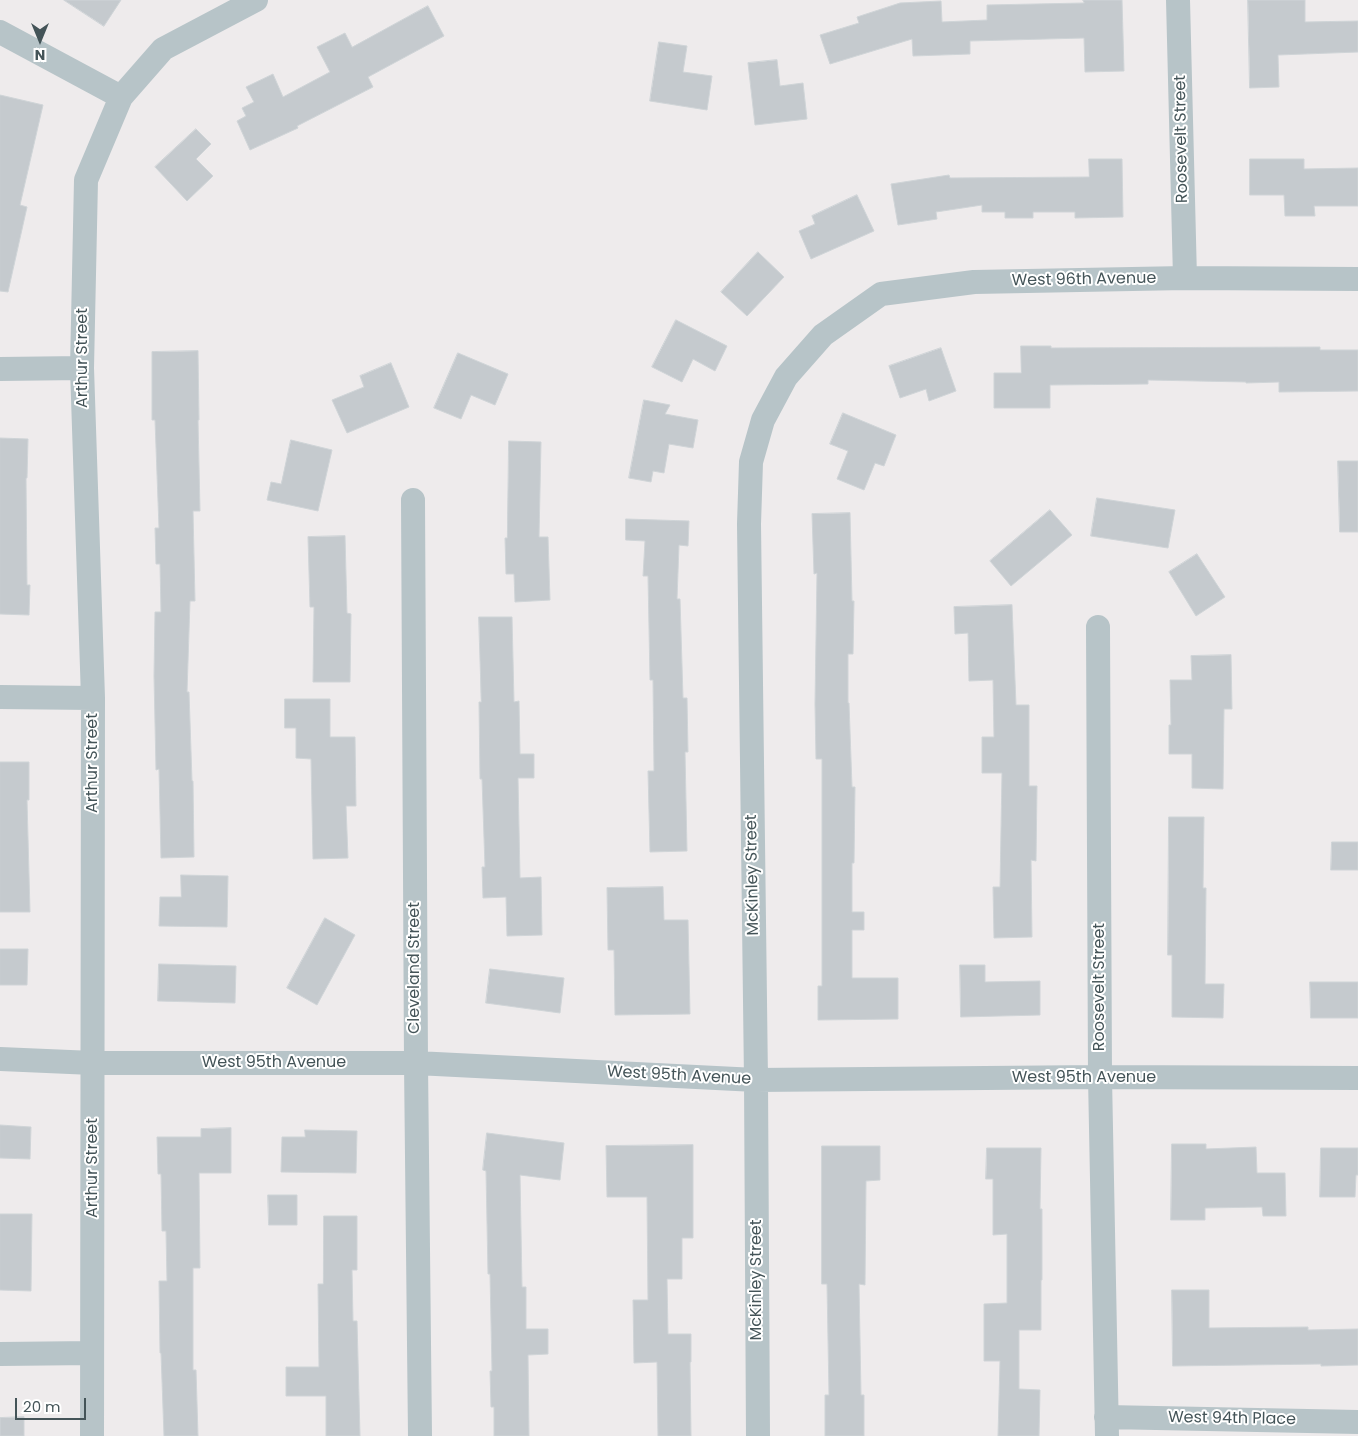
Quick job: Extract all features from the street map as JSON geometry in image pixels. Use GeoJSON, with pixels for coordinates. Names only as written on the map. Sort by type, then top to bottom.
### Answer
{"type":"FeatureCollection","features":[{"type":"Feature","properties":{"kind":"street","name":"Arthur Street"},"geometry":{"type":"LineString","coordinates":[[92,1436],[93,698],[82,368],[86,180],[121,97],[163,49],[256,0]]}},
{"type":"Feature","properties":{"kind":"street","name":"Roosevelt Street"},"geometry":{"type":"LineString","coordinates":[[1178,0],[1185,278]]}},
{"type":"Feature","properties":{"kind":"street"},"geometry":{"type":"LineString","coordinates":[[0,32],[121,97]]}},
{"type":"Feature","properties":{"kind":"street","name":"West 96th Avenue"},"geometry":{"type":"LineString","coordinates":[[823,335],[881,294],[974,282],[1185,278],[1358,279]]}},
{"type":"Feature","properties":{"kind":"street","name":"McKinley Street"},"geometry":{"type":"LineString","coordinates":[[758,1436],[756,1080],[749,524],[751,462],[764,420],[786,377],[823,335]]}},
{"type":"Feature","properties":{"kind":"street"},"geometry":{"type":"LineString","coordinates":[[0,369],[82,368]]}},
{"type":"Feature","properties":{"kind":"street","name":"Cleveland Street"},"geometry":{"type":"LineString","coordinates":[[413,500],[420,1436]]}},
{"type":"Feature","properties":{"kind":"street","name":"Roosevelt Street"},"geometry":{"type":"LineString","coordinates":[[1098,627],[1100,1077],[1106,1427]]}},
{"type":"Feature","properties":{"kind":"street"},"geometry":{"type":"LineString","coordinates":[[0,697],[93,698]]}},
{"type":"Feature","properties":{"kind":"street","name":"West 95th Avenue"},"geometry":{"type":"LineString","coordinates":[[0,1058],[93,1063],[416,1063],[756,1080],[1100,1077],[1358,1078]]}},
{"type":"Feature","properties":{"kind":"street"},"geometry":{"type":"LineString","coordinates":[[0,1354],[92,1354]]}},
{"type":"Feature","properties":{"kind":"street","name":"West 94th Place"},"geometry":{"type":"LineString","coordinates":[[1106,1427],[1358,1422]]}},
{"type":"Feature","properties":{"kind":"building"},"geometry":{"type":"Polygon","coordinates":[[[64,0],[121,0],[104,26],[64,0]]]}},
{"type":"Feature","properties":{"kind":"building"},"geometry":{"type":"Polygon","coordinates":[[[1083,0],[1122,0],[1124,71],[1085,72],[1084,38],[970,41],[970,54],[913,56],[912,39],[830,64],[820,35],[859,23],[857,17],[900,3],[941,1],[942,22],[987,20],[987,5],[1084,3],[1083,0]]]}},
{"type":"Feature","properties":{"kind":"building"},"geometry":{"type":"Polygon","coordinates":[[[1248,0],[1305,0],[1305,22],[1358,21],[1358,52],[1278,55],[1279,87],[1250,88],[1248,0]]]}},
{"type":"Feature","properties":{"kind":"building"},"geometry":{"type":"Polygon","coordinates":[[[428,6],[444,36],[368,77],[373,87],[297,126],[298,128],[250,150],[237,121],[246,116],[242,108],[254,102],[246,87],[273,74],[283,97],[330,72],[317,47],[345,33],[352,47],[428,6]]]}},
{"type":"Feature","properties":{"kind":"building"},"geometry":{"type":"Polygon","coordinates":[[[659,42],[687,46],[683,72],[712,76],[707,110],[650,101],[659,42]]]}},
{"type":"Feature","properties":{"kind":"building"},"geometry":{"type":"Polygon","coordinates":[[[777,60],[780,86],[803,83],[807,119],[755,125],[748,63],[777,60]]]}},
{"type":"Feature","properties":{"kind":"building"},"geometry":{"type":"Polygon","coordinates":[[[0,95],[43,105],[20,205],[27,207],[8,292],[0,291],[0,95]]]}},
{"type":"Feature","properties":{"kind":"building"},"geometry":{"type":"Polygon","coordinates":[[[196,129],[211,144],[196,159],[213,176],[187,201],[155,167],[196,129]]]}},
{"type":"Feature","properties":{"kind":"building"},"geometry":{"type":"Polygon","coordinates":[[[1089,159],[1122,159],[1123,217],[1075,218],[1075,212],[1033,212],[1033,218],[1005,218],[1005,212],[982,212],[982,205],[936,212],[937,219],[898,225],[891,184],[949,175],[950,178],[1089,177],[1089,159]]]}},
{"type":"Feature","properties":{"kind":"building"},"geometry":{"type":"Polygon","coordinates":[[[1250,159],[1304,159],[1304,169],[1358,168],[1358,206],[1314,206],[1315,216],[1285,216],[1284,195],[1250,195],[1250,159]]]}},
{"type":"Feature","properties":{"kind":"building"},"geometry":{"type":"Polygon","coordinates":[[[857,195],[874,231],[811,259],[799,231],[815,224],[812,216],[857,195]]]}},
{"type":"Feature","properties":{"kind":"building"},"geometry":{"type":"Polygon","coordinates":[[[758,252],[784,277],[747,316],[721,292],[758,252]]]}},
{"type":"Feature","properties":{"kind":"building"},"geometry":{"type":"Polygon","coordinates":[[[676,320],[727,346],[715,371],[693,359],[682,382],[652,367],[676,320]]]}},
{"type":"Feature","properties":{"kind":"building"},"geometry":{"type":"Polygon","coordinates":[[[1021,346],[1051,346],[1051,348],[1320,347],[1320,350],[1358,350],[1358,391],[1279,392],[1279,382],[1246,383],[1148,380],[1148,384],[1050,385],[1050,408],[994,408],[994,373],[1021,373],[1021,346]]]}},
{"type":"Feature","properties":{"kind":"building"},"geometry":{"type":"Polygon","coordinates":[[[941,348],[956,391],[929,401],[926,389],[900,398],[889,366],[941,348]]]}},
{"type":"Feature","properties":{"kind":"building"},"geometry":{"type":"Polygon","coordinates":[[[198,351],[200,511],[193,511],[195,601],[190,601],[187,692],[189,692],[193,781],[194,857],[161,858],[159,769],[156,770],[154,676],[155,612],[161,612],[160,564],[156,564],[155,528],[159,528],[155,420],[152,420],[152,352],[198,351]]]}},
{"type":"Feature","properties":{"kind":"building"},"geometry":{"type":"Polygon","coordinates":[[[458,353],[508,374],[495,405],[471,395],[461,419],[434,408],[458,353]]]}},
{"type":"Feature","properties":{"kind":"building"},"geometry":{"type":"Polygon","coordinates":[[[391,363],[409,407],[347,433],[332,400],[364,387],[360,376],[391,363]]]}},
{"type":"Feature","properties":{"kind":"building"},"geometry":{"type":"Polygon","coordinates":[[[644,400],[670,405],[665,414],[698,420],[693,448],[669,444],[664,473],[653,471],[651,482],[629,478],[644,400]]]}},
{"type":"Feature","properties":{"kind":"building"},"geometry":{"type":"Polygon","coordinates":[[[843,413],[896,435],[884,466],[875,463],[864,490],[837,479],[848,451],[830,444],[843,413]]]}},
{"type":"Feature","properties":{"kind":"building"},"geometry":{"type":"Polygon","coordinates":[[[0,438],[28,439],[26,478],[27,585],[30,585],[29,615],[0,614],[0,438]]]}},
{"type":"Feature","properties":{"kind":"building"},"geometry":{"type":"Polygon","coordinates":[[[291,440],[332,450],[318,511],[267,500],[271,482],[281,484],[291,440]]]}},
{"type":"Feature","properties":{"kind":"building"},"geometry":{"type":"Polygon","coordinates":[[[509,441],[541,442],[539,537],[548,537],[550,600],[515,602],[514,574],[506,574],[505,538],[507,538],[509,441]]]}},
{"type":"Feature","properties":{"kind":"building"},"geometry":{"type":"Polygon","coordinates":[[[1338,461],[1358,461],[1358,532],[1340,532],[1338,461]]]}},
{"type":"Feature","properties":{"kind":"building"},"geometry":{"type":"Polygon","coordinates":[[[1097,498],[1175,510],[1168,548],[1091,536],[1097,498]]]}},
{"type":"Feature","properties":{"kind":"building"},"geometry":{"type":"Polygon","coordinates":[[[1050,510],[1072,535],[1011,586],[990,561],[1050,510]]]}},
{"type":"Feature","properties":{"kind":"building"},"geometry":{"type":"Polygon","coordinates":[[[850,513],[852,601],[854,601],[853,654],[848,654],[848,703],[852,787],[855,787],[852,912],[864,912],[864,930],[852,930],[852,978],[898,978],[898,1019],[818,1020],[818,986],[822,986],[822,759],[816,759],[817,573],[814,574],[812,514],[850,513]]]}},
{"type":"Feature","properties":{"kind":"building"},"geometry":{"type":"Polygon","coordinates":[[[626,519],[689,521],[688,546],[679,545],[677,599],[680,599],[683,698],[687,698],[688,752],[685,752],[687,851],[650,852],[648,771],[654,771],[653,680],[650,680],[648,576],[643,576],[645,541],[626,540],[626,519]]]}},
{"type":"Feature","properties":{"kind":"building"},"geometry":{"type":"Polygon","coordinates":[[[345,536],[347,613],[351,614],[350,682],[313,682],[314,607],[310,607],[308,537],[345,536]]]}},
{"type":"Feature","properties":{"kind":"building"},"geometry":{"type":"Polygon","coordinates":[[[1197,554],[1225,597],[1196,616],[1169,572],[1197,554]]]}},
{"type":"Feature","properties":{"kind":"building"},"geometry":{"type":"Polygon","coordinates":[[[1012,605],[1016,705],[1029,705],[1029,786],[1037,786],[1036,861],[1031,860],[1032,937],[994,938],[993,887],[1000,887],[1002,773],[982,773],[982,737],[994,737],[993,680],[969,681],[968,633],[955,634],[954,607],[1012,605]]]}},
{"type":"Feature","properties":{"kind":"building"},"geometry":{"type":"Polygon","coordinates":[[[479,617],[512,617],[514,702],[519,701],[520,754],[534,754],[534,778],[518,778],[520,878],[541,877],[542,935],[507,936],[506,897],[483,898],[482,867],[485,867],[482,779],[480,779],[479,617]]]}},
{"type":"Feature","properties":{"kind":"building"},"geometry":{"type":"Polygon","coordinates":[[[1231,655],[1232,709],[1224,709],[1223,789],[1192,788],[1192,754],[1169,754],[1169,725],[1171,725],[1170,680],[1192,680],[1191,656],[1231,655]]]}},
{"type":"Feature","properties":{"kind":"building"},"geometry":{"type":"Polygon","coordinates":[[[285,699],[330,699],[330,737],[355,737],[356,806],[346,806],[348,858],[313,859],[311,759],[296,758],[296,728],[285,728],[285,699]]]}},
{"type":"Feature","properties":{"kind":"building"},"geometry":{"type":"Polygon","coordinates":[[[0,762],[29,762],[29,800],[27,800],[30,912],[0,912],[0,762]]]}},
{"type":"Feature","properties":{"kind":"building"},"geometry":{"type":"Polygon","coordinates":[[[1169,817],[1204,817],[1203,888],[1206,888],[1205,984],[1224,984],[1223,1018],[1172,1017],[1172,955],[1168,955],[1169,817]]]}},
{"type":"Feature","properties":{"kind":"building"},"geometry":{"type":"Polygon","coordinates":[[[1332,842],[1358,842],[1358,870],[1331,870],[1332,842]]]}},
{"type":"Feature","properties":{"kind":"building"},"geometry":{"type":"Polygon","coordinates":[[[181,875],[228,876],[227,927],[159,926],[160,897],[181,897],[181,875]]]}},
{"type":"Feature","properties":{"kind":"building"},"geometry":{"type":"Polygon","coordinates":[[[663,887],[664,920],[688,920],[690,1014],[615,1015],[614,950],[608,950],[607,888],[663,887]]]}},
{"type":"Feature","properties":{"kind":"building"},"geometry":{"type":"Polygon","coordinates":[[[325,918],[355,935],[317,1005],[287,988],[325,918]]]}},
{"type":"Feature","properties":{"kind":"building"},"geometry":{"type":"Polygon","coordinates":[[[0,949],[28,949],[27,985],[0,985],[0,949]]]}},
{"type":"Feature","properties":{"kind":"building"},"geometry":{"type":"Polygon","coordinates":[[[159,964],[236,966],[235,1003],[158,1001],[159,964]]]}},
{"type":"Feature","properties":{"kind":"building"},"geometry":{"type":"Polygon","coordinates":[[[960,965],[985,965],[985,982],[1040,981],[1040,1015],[961,1017],[960,965]]]}},
{"type":"Feature","properties":{"kind":"building"},"geometry":{"type":"Polygon","coordinates":[[[490,969],[564,978],[560,1013],[486,1003],[490,969]]]}},
{"type":"Feature","properties":{"kind":"building"},"geometry":{"type":"Polygon","coordinates":[[[1310,982],[1358,982],[1358,1018],[1311,1018],[1310,982]]]}},
{"type":"Feature","properties":{"kind":"building"},"geometry":{"type":"Polygon","coordinates":[[[0,1125],[31,1127],[30,1159],[0,1158],[0,1125]]]}},
{"type":"Feature","properties":{"kind":"building"},"geometry":{"type":"Polygon","coordinates":[[[231,1128],[231,1173],[199,1173],[200,1268],[193,1268],[193,1370],[196,1370],[198,1436],[164,1436],[159,1281],[167,1281],[166,1231],[162,1231],[161,1174],[158,1174],[157,1137],[201,1137],[201,1129],[231,1128]]]}},
{"type":"Feature","properties":{"kind":"building"},"geometry":{"type":"Polygon","coordinates":[[[305,1130],[357,1131],[356,1173],[281,1172],[282,1137],[305,1137],[305,1130]]]}},
{"type":"Feature","properties":{"kind":"building"},"geometry":{"type":"Polygon","coordinates":[[[487,1133],[564,1143],[560,1180],[520,1175],[522,1287],[526,1287],[526,1329],[548,1329],[548,1354],[528,1355],[529,1436],[494,1436],[494,1407],[491,1407],[490,1274],[488,1274],[486,1171],[483,1170],[487,1133]]]}},
{"type":"Feature","properties":{"kind":"building"},"geometry":{"type":"Polygon","coordinates":[[[1172,1144],[1206,1144],[1206,1149],[1256,1147],[1257,1173],[1285,1173],[1286,1216],[1263,1216],[1262,1207],[1205,1208],[1205,1220],[1171,1220],[1172,1144]]]}},
{"type":"Feature","properties":{"kind":"building"},"geometry":{"type":"Polygon","coordinates":[[[693,1145],[693,1238],[682,1238],[682,1279],[667,1279],[668,1334],[691,1334],[691,1436],[658,1436],[657,1362],[634,1363],[633,1300],[648,1300],[647,1197],[607,1197],[606,1146],[693,1145]]]}},
{"type":"Feature","properties":{"kind":"building"},"geometry":{"type":"Polygon","coordinates":[[[822,1146],[880,1146],[880,1180],[866,1181],[865,1285],[859,1284],[861,1395],[864,1395],[864,1436],[825,1436],[825,1395],[829,1395],[827,1284],[822,1284],[822,1146]]]}},
{"type":"Feature","properties":{"kind":"building"},"geometry":{"type":"Polygon","coordinates":[[[987,1148],[1041,1148],[1041,1330],[1019,1330],[1019,1389],[1040,1390],[1039,1436],[998,1436],[1000,1361],[984,1361],[984,1304],[1007,1303],[1007,1234],[993,1235],[993,1179],[986,1179],[987,1148]]]}},
{"type":"Feature","properties":{"kind":"building"},"geometry":{"type":"Polygon","coordinates":[[[1321,1148],[1358,1148],[1358,1175],[1356,1175],[1355,1197],[1320,1197],[1321,1148]]]}},
{"type":"Feature","properties":{"kind":"building"},"geometry":{"type":"Polygon","coordinates":[[[268,1195],[297,1195],[297,1225],[269,1225],[268,1195]]]}},
{"type":"Feature","properties":{"kind":"building"},"geometry":{"type":"Polygon","coordinates":[[[0,1214],[32,1214],[31,1291],[0,1290],[0,1214]]]}},
{"type":"Feature","properties":{"kind":"building"},"geometry":{"type":"Polygon","coordinates":[[[324,1216],[357,1216],[357,1270],[352,1270],[353,1321],[357,1321],[360,1436],[326,1436],[326,1396],[286,1396],[286,1367],[319,1367],[318,1284],[323,1284],[324,1216]]]}},
{"type":"Feature","properties":{"kind":"building"},"geometry":{"type":"Polygon","coordinates":[[[1172,1290],[1209,1290],[1209,1328],[1308,1327],[1308,1330],[1358,1329],[1358,1365],[1173,1366],[1172,1290]]]}},
{"type":"Feature","properties":{"kind":"building"},"geometry":{"type":"Polygon","coordinates":[[[24,1417],[24,1436],[0,1436],[0,1418],[24,1417]]]}}]}
